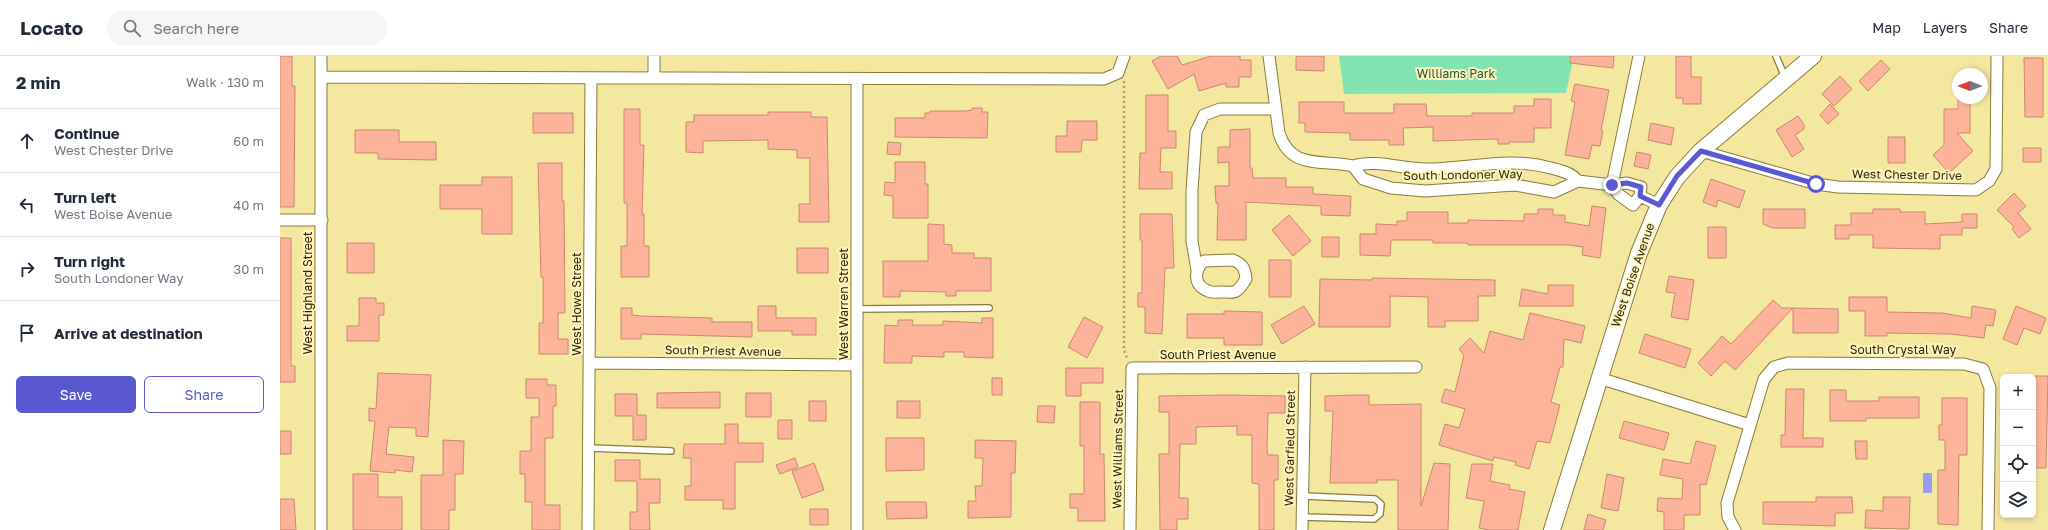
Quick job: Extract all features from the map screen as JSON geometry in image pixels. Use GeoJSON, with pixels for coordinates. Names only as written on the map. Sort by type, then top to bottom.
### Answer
{"type":"FeatureCollection","features":[{"type":"Feature","properties":{"kind":"street","name":"West Highland Street"},"geometry":{"type":"LineString","coordinates":[[321,56],[321,530]]}},
{"type":"Feature","properties":{"kind":"street"},"geometry":{"type":"LineString","coordinates":[[654,56],[654,78]]}},
{"type":"Feature","properties":{"kind":"street"},"geometry":{"type":"LineString","coordinates":[[321,77],[1104,79],[1118,73],[1124,56]]}},
{"type":"Feature","properties":{"kind":"street","name":"South Londoner Way"},"geometry":{"type":"LineString","coordinates":[[1269,56],[1279,134],[1282,144],[1288,152],[1307,161],[1354,166],[1367,162],[1393,166],[1451,168],[1514,162],[1536,164],[1570,173],[1578,181]]}},
{"type":"Feature","properties":{"kind":"street"},"geometry":{"type":"LineString","coordinates":[[1612,185],[1639,56]]}},
{"type":"Feature","properties":{"kind":"street","name":"West Boise Avenue"},"geometry":{"type":"LineString","coordinates":[[1552,530],[1638,253],[1659,205],[1677,176],[1701,151],[1813,56]]}},
{"type":"Feature","properties":{"kind":"street","name":"West Chester Drive"},"geometry":{"type":"LineString","coordinates":[[1701,151],[1816,184],[1838,187],[1976,190],[1989,181],[1996,169],[1997,56]]}},
{"type":"Feature","properties":{"kind":"street","name":"West Howe Street"},"geometry":{"type":"LineString","coordinates":[[588,530],[591,78]]}},
{"type":"Feature","properties":{"kind":"street","name":"West Warren Street"},"geometry":{"type":"LineString","coordinates":[[857,78],[857,530]]}},
{"type":"Feature","properties":{"kind":"street"},"geometry":{"type":"LineString","coordinates":[[1197,270],[1192,241],[1192,191],[1196,132],[1204,115],[1220,109],[1276,109]]}},
{"type":"Feature","properties":{"kind":"street","name":"South Londoner Way"},"geometry":{"type":"LineString","coordinates":[[1354,166],[1363,179],[1391,188],[1425,191],[1515,185],[1554,192],[1578,181],[1612,185],[1627,183],[1641,187],[1640,196],[1659,205]]}},
{"type":"Feature","properties":{"kind":"street"},"geometry":{"type":"LineString","coordinates":[[280,220],[322,220]]}},
{"type":"Feature","properties":{"kind":"street","name":"South Priest Avenue"},"geometry":{"type":"LineString","coordinates":[[589,362],[857,365]]}},
{"type":"Feature","properties":{"kind":"street","name":"South Crystal Way"},"geometry":{"type":"LineString","coordinates":[[1735,530],[1728,517],[1727,503],[1764,379],[1774,367],[1788,363],[1964,364],[1983,370],[1990,388],[1988,530]]}},
{"type":"Feature","properties":{"kind":"street","name":"West Garfield Street"},"geometry":{"type":"LineString","coordinates":[[1302,530],[1305,367]]}},
{"type":"Feature","properties":{"kind":"street","name":"South Priest Avenue"},"geometry":{"type":"LineString","coordinates":[[1132,368],[1416,367]]}},
{"type":"Feature","properties":{"kind":"street","name":"West Williams Street"},"geometry":{"type":"LineString","coordinates":[[1130,530],[1132,368]]}},
{"type":"Feature","properties":{"kind":"street"},"geometry":{"type":"LineString","coordinates":[[1599,378],[1750,425]]}},
{"type":"Feature","properties":{"kind":"lane"},"geometry":{"type":"LineString","coordinates":[[1776,56],[1786,79]]}},
{"type":"Feature","properties":{"kind":"lane"},"geometry":{"type":"LineString","coordinates":[[857,309],[989,308]]}},
{"type":"Feature","properties":{"kind":"lane"},"geometry":{"type":"LineString","coordinates":[[589,448],[671,450]]}},
{"type":"Feature","properties":{"kind":"lane"},"geometry":{"type":"LineString","coordinates":[[1302,517],[1374,519],[1380,514],[1381,504],[1375,499],[1303,496]]}},
{"type":"Feature","properties":{"kind":"path"},"geometry":{"type":"LineString","coordinates":[[1118,73],[1124,81],[1124,350],[1132,368]]}},
{"type":"Feature","properties":{"kind":"green space","name":"Williams Park"},"geometry":{"type":"Polygon","coordinates":[[[1339,56],[1574,56],[1566,93],[1344,94],[1339,56]]]}},
{"type":"Feature","properties":{"kind":"water"},"geometry":{"type":"Polygon","coordinates":[[[1923,473],[1932,473],[1932,493],[1923,493],[1923,473]]]}},
{"type":"Feature","properties":{"kind":"building"},"geometry":{"type":"Polygon","coordinates":[[[280,56],[292,56],[292,86],[295,86],[294,207],[280,207],[280,56]]]}},
{"type":"Feature","properties":{"kind":"building"},"geometry":{"type":"Polygon","coordinates":[[[1161,56],[1177,56],[1182,65],[1211,56],[1240,56],[1240,60],[1251,60],[1251,77],[1239,77],[1239,87],[1226,87],[1226,83],[1199,91],[1194,74],[1168,89],[1152,61],[1161,56]]]}},
{"type":"Feature","properties":{"kind":"building"},"geometry":{"type":"Polygon","coordinates":[[[1324,56],[1324,71],[1296,70],[1296,57],[1324,56]]]}},
{"type":"Feature","properties":{"kind":"building"},"geometry":{"type":"Polygon","coordinates":[[[1570,56],[1614,56],[1613,68],[1570,63],[1570,56]]]}},
{"type":"Feature","properties":{"kind":"building"},"geometry":{"type":"Polygon","coordinates":[[[1676,56],[1691,56],[1691,77],[1701,77],[1701,104],[1683,104],[1683,98],[1676,98],[1676,56]]]}},
{"type":"Feature","properties":{"kind":"building"},"geometry":{"type":"Polygon","coordinates":[[[2024,58],[2043,58],[2043,117],[2025,117],[2024,58]]]}},
{"type":"Feature","properties":{"kind":"building"},"geometry":{"type":"Polygon","coordinates":[[[1881,60],[1890,69],[1868,91],[1859,81],[1881,60]]]}},
{"type":"Feature","properties":{"kind":"building"},"geometry":{"type":"Polygon","coordinates":[[[1840,76],[1852,89],[1834,106],[1822,94],[1840,76]]]}},
{"type":"Feature","properties":{"kind":"building"},"geometry":{"type":"Polygon","coordinates":[[[1575,84],[1609,90],[1601,130],[1603,131],[1600,146],[1592,145],[1589,159],[1565,155],[1575,102],[1571,101],[1575,84]]]}},
{"type":"Feature","properties":{"kind":"building"},"geometry":{"type":"Polygon","coordinates":[[[1146,95],[1168,95],[1168,131],[1176,131],[1176,148],[1161,148],[1160,172],[1172,172],[1172,189],[1139,189],[1140,153],[1146,153],[1146,95]]]}},
{"type":"Feature","properties":{"kind":"building"},"geometry":{"type":"Polygon","coordinates":[[[1534,99],[1551,99],[1551,128],[1534,128],[1534,142],[1509,142],[1509,144],[1498,144],[1498,139],[1433,141],[1433,127],[1403,128],[1404,145],[1389,145],[1389,140],[1350,140],[1350,133],[1305,132],[1305,123],[1299,123],[1299,102],[1344,102],[1344,113],[1394,113],[1394,104],[1426,104],[1427,116],[1472,116],[1472,113],[1514,113],[1514,106],[1534,106],[1534,99]]]}},
{"type":"Feature","properties":{"kind":"building"},"geometry":{"type":"Polygon","coordinates":[[[1830,104],[1839,114],[1828,124],[1820,115],[1830,104]]]}},
{"type":"Feature","properties":{"kind":"building"},"geometry":{"type":"Polygon","coordinates":[[[1958,104],[1970,104],[1970,133],[1957,133],[1973,151],[1949,173],[1933,155],[1944,145],[1944,109],[1958,109],[1958,104]]]}},
{"type":"Feature","properties":{"kind":"building"},"geometry":{"type":"Polygon","coordinates":[[[972,108],[982,108],[982,112],[988,112],[987,138],[895,137],[895,118],[925,118],[925,113],[930,113],[930,111],[966,111],[972,110],[972,108]]]}},
{"type":"Feature","properties":{"kind":"building"},"geometry":{"type":"Polygon","coordinates":[[[624,109],[640,109],[640,145],[644,145],[642,214],[644,214],[644,246],[649,246],[649,277],[621,277],[621,246],[627,246],[627,203],[624,203],[624,109]]]}},
{"type":"Feature","properties":{"kind":"building"},"geometry":{"type":"Polygon","coordinates":[[[768,112],[811,112],[811,117],[827,117],[829,222],[799,222],[799,204],[810,204],[810,158],[797,158],[797,150],[768,149],[768,140],[703,141],[703,153],[686,152],[686,122],[694,122],[694,115],[768,115],[768,112]]]}},
{"type":"Feature","properties":{"kind":"building"},"geometry":{"type":"Polygon","coordinates":[[[533,113],[573,113],[573,133],[533,133],[533,113]]]}},
{"type":"Feature","properties":{"kind":"building"},"geometry":{"type":"Polygon","coordinates":[[[1798,116],[1804,125],[1804,129],[1795,135],[1804,149],[1792,157],[1776,130],[1798,116]]]}},
{"type":"Feature","properties":{"kind":"building"},"geometry":{"type":"Polygon","coordinates":[[[1067,121],[1097,121],[1097,140],[1082,140],[1081,152],[1056,152],[1056,136],[1067,136],[1067,121]]]}},
{"type":"Feature","properties":{"kind":"building"},"geometry":{"type":"Polygon","coordinates":[[[1651,123],[1674,128],[1671,145],[1648,140],[1651,123]]]}},
{"type":"Feature","properties":{"kind":"building"},"geometry":{"type":"Polygon","coordinates":[[[1250,129],[1250,168],[1252,168],[1253,178],[1286,178],[1286,187],[1313,187],[1313,194],[1351,196],[1350,216],[1321,215],[1321,206],[1246,202],[1246,240],[1217,240],[1218,203],[1216,203],[1215,186],[1229,186],[1229,162],[1218,163],[1218,147],[1230,147],[1230,130],[1250,129]]]}},
{"type":"Feature","properties":{"kind":"building"},"geometry":{"type":"Polygon","coordinates":[[[355,130],[399,130],[399,142],[436,142],[436,160],[378,159],[378,153],[355,153],[355,130]]]}},
{"type":"Feature","properties":{"kind":"building"},"geometry":{"type":"Polygon","coordinates":[[[1888,137],[1905,137],[1905,163],[1888,163],[1888,137]]]}},
{"type":"Feature","properties":{"kind":"building"},"geometry":{"type":"Polygon","coordinates":[[[888,142],[901,143],[900,155],[887,154],[888,142]]]}},
{"type":"Feature","properties":{"kind":"building"},"geometry":{"type":"Polygon","coordinates":[[[2023,148],[2041,148],[2041,162],[2023,162],[2023,148]]]}},
{"type":"Feature","properties":{"kind":"building"},"geometry":{"type":"Polygon","coordinates":[[[1637,152],[1651,155],[1648,169],[1634,166],[1637,152]]]}},
{"type":"Feature","properties":{"kind":"building"},"geometry":{"type":"Polygon","coordinates":[[[895,162],[925,162],[925,184],[928,184],[928,218],[893,218],[893,196],[884,195],[885,182],[895,183],[895,162]]]}},
{"type":"Feature","properties":{"kind":"building"},"geometry":{"type":"Polygon","coordinates":[[[538,163],[562,163],[562,201],[564,201],[565,313],[558,313],[558,339],[568,339],[568,354],[539,354],[539,323],[543,323],[543,277],[541,277],[538,163]]]}},
{"type":"Feature","properties":{"kind":"building"},"geometry":{"type":"Polygon","coordinates":[[[482,177],[512,177],[512,234],[482,234],[482,209],[440,209],[440,185],[482,185],[482,177]]]}},
{"type":"Feature","properties":{"kind":"building"},"geometry":{"type":"Polygon","coordinates":[[[1711,179],[1745,191],[1739,208],[1718,200],[1716,207],[1703,202],[1711,179]]]}},
{"type":"Feature","properties":{"kind":"building"},"geometry":{"type":"Polygon","coordinates":[[[2014,193],[2026,206],[2018,213],[2031,229],[2019,238],[2012,229],[2014,227],[1997,210],[2014,193]]]}},
{"type":"Feature","properties":{"kind":"building"},"geometry":{"type":"Polygon","coordinates":[[[1592,206],[1606,208],[1600,258],[1582,255],[1583,247],[1569,245],[1468,245],[1468,243],[1433,243],[1433,240],[1391,240],[1390,256],[1360,255],[1360,234],[1376,234],[1376,224],[1397,225],[1397,221],[1407,221],[1407,212],[1448,212],[1448,223],[1468,223],[1468,220],[1524,221],[1524,214],[1538,214],[1538,209],[1553,209],[1553,215],[1565,215],[1565,222],[1589,226],[1592,206]]]}},
{"type":"Feature","properties":{"kind":"building"},"geometry":{"type":"Polygon","coordinates":[[[1763,209],[1805,209],[1805,228],[1773,228],[1763,224],[1763,209]]]}},
{"type":"Feature","properties":{"kind":"building"},"geometry":{"type":"Polygon","coordinates":[[[1873,209],[1900,209],[1900,212],[1925,212],[1925,224],[1962,222],[1962,214],[1977,214],[1977,228],[1962,228],[1962,235],[1940,235],[1940,249],[1873,248],[1873,235],[1849,235],[1849,239],[1835,239],[1835,225],[1851,225],[1851,213],[1873,213],[1873,209]]]}},
{"type":"Feature","properties":{"kind":"building"},"geometry":{"type":"Polygon","coordinates":[[[1140,214],[1172,214],[1174,268],[1165,268],[1162,334],[1145,333],[1145,307],[1138,307],[1138,293],[1142,293],[1142,240],[1140,240],[1140,214]]]}},
{"type":"Feature","properties":{"kind":"building"},"geometry":{"type":"Polygon","coordinates":[[[1289,215],[1311,241],[1293,256],[1272,230],[1289,215]]]}},
{"type":"Feature","properties":{"kind":"building"},"geometry":{"type":"Polygon","coordinates":[[[928,224],[944,225],[944,244],[952,245],[952,253],[974,253],[974,258],[991,258],[991,291],[956,291],[956,296],[946,296],[946,292],[900,291],[900,297],[883,297],[883,261],[928,261],[928,224]]]}},
{"type":"Feature","properties":{"kind":"building"},"geometry":{"type":"Polygon","coordinates":[[[1708,227],[1726,227],[1726,258],[1708,258],[1708,227]]]}},
{"type":"Feature","properties":{"kind":"building"},"geometry":{"type":"Polygon","coordinates":[[[1322,237],[1339,237],[1339,257],[1322,257],[1322,237]]]}},
{"type":"Feature","properties":{"kind":"building"},"geometry":{"type":"Polygon","coordinates":[[[280,238],[291,238],[291,366],[295,366],[295,382],[280,382],[280,238]]]}},
{"type":"Feature","properties":{"kind":"building"},"geometry":{"type":"Polygon","coordinates":[[[347,243],[374,243],[374,273],[347,273],[347,243]]]}},
{"type":"Feature","properties":{"kind":"building"},"geometry":{"type":"Polygon","coordinates":[[[797,248],[828,248],[828,273],[797,273],[797,248]]]}},
{"type":"Feature","properties":{"kind":"building"},"geometry":{"type":"Polygon","coordinates":[[[1269,260],[1291,260],[1291,297],[1269,297],[1269,260]]]}},
{"type":"Feature","properties":{"kind":"building"},"geometry":{"type":"Polygon","coordinates":[[[1669,276],[1694,280],[1688,320],[1671,317],[1675,293],[1666,292],[1669,276]]]}},
{"type":"Feature","properties":{"kind":"building"},"geometry":{"type":"Polygon","coordinates":[[[1372,278],[1495,280],[1495,296],[1478,296],[1478,321],[1445,321],[1445,327],[1428,327],[1428,297],[1390,296],[1390,327],[1319,327],[1320,279],[1372,280],[1372,278]]]}},
{"type":"Feature","properties":{"kind":"building"},"geometry":{"type":"Polygon","coordinates":[[[1548,285],[1573,285],[1573,306],[1519,306],[1522,289],[1548,294],[1548,285]]]}},
{"type":"Feature","properties":{"kind":"building"},"geometry":{"type":"Polygon","coordinates":[[[1849,297],[1887,297],[1887,312],[1942,313],[1971,318],[1972,306],[1996,310],[1993,326],[1986,325],[1984,338],[1951,334],[1887,333],[1887,336],[1865,336],[1865,311],[1849,311],[1849,297]]]}},
{"type":"Feature","properties":{"kind":"building"},"geometry":{"type":"Polygon","coordinates":[[[359,298],[376,298],[376,303],[384,303],[384,315],[379,315],[379,341],[347,341],[347,326],[359,326],[359,298]]]}},
{"type":"Feature","properties":{"kind":"building"},"geometry":{"type":"Polygon","coordinates":[[[1773,300],[1782,308],[1793,308],[1735,370],[1725,361],[1711,376],[1698,363],[1722,336],[1731,344],[1773,300]]]}},
{"type":"Feature","properties":{"kind":"building"},"geometry":{"type":"Polygon","coordinates":[[[758,306],[776,306],[776,318],[816,318],[816,335],[792,335],[792,331],[758,331],[758,306]]]}},
{"type":"Feature","properties":{"kind":"building"},"geometry":{"type":"Polygon","coordinates":[[[1304,306],[1315,324],[1282,344],[1271,325],[1304,306]]]}},
{"type":"Feature","properties":{"kind":"building"},"geometry":{"type":"Polygon","coordinates":[[[2016,306],[2046,318],[2040,334],[2024,328],[2017,345],[2003,339],[2016,306]]]}},
{"type":"Feature","properties":{"kind":"building"},"geometry":{"type":"Polygon","coordinates":[[[621,308],[632,308],[632,315],[641,316],[712,318],[712,322],[752,322],[752,337],[641,334],[641,339],[621,339],[621,308]]]}},
{"type":"Feature","properties":{"kind":"building"},"geometry":{"type":"Polygon","coordinates":[[[1793,308],[1838,309],[1838,333],[1793,333],[1793,308]]]}},
{"type":"Feature","properties":{"kind":"building"},"geometry":{"type":"Polygon","coordinates":[[[1224,311],[1262,312],[1262,345],[1224,345],[1224,338],[1187,338],[1187,314],[1224,314],[1224,311]]]}},
{"type":"Feature","properties":{"kind":"building"},"geometry":{"type":"Polygon","coordinates":[[[1530,313],[1585,326],[1581,343],[1564,339],[1563,367],[1560,367],[1551,402],[1560,405],[1550,443],[1537,441],[1529,469],[1515,465],[1516,462],[1494,457],[1493,461],[1439,445],[1445,424],[1459,428],[1465,409],[1441,402],[1445,389],[1455,392],[1464,355],[1459,349],[1470,338],[1484,353],[1490,331],[1523,340],[1530,313]]]}},
{"type":"Feature","properties":{"kind":"building"},"geometry":{"type":"Polygon","coordinates":[[[1084,317],[1103,327],[1087,358],[1068,347],[1084,317]]]}},
{"type":"Feature","properties":{"kind":"building"},"geometry":{"type":"Polygon","coordinates":[[[982,318],[993,318],[993,358],[964,357],[964,352],[944,352],[944,357],[912,356],[912,363],[884,363],[885,325],[898,326],[898,320],[913,320],[912,325],[943,325],[943,321],[982,323],[982,318]]]}},
{"type":"Feature","properties":{"kind":"building"},"geometry":{"type":"Polygon","coordinates":[[[1645,334],[1691,349],[1685,368],[1639,353],[1645,334]]]}},
{"type":"Feature","properties":{"kind":"building"},"geometry":{"type":"Polygon","coordinates":[[[1066,368],[1103,368],[1103,383],[1081,383],[1081,396],[1066,396],[1066,368]]]}},
{"type":"Feature","properties":{"kind":"building"},"geometry":{"type":"Polygon","coordinates":[[[378,373],[431,375],[428,437],[416,436],[416,428],[389,427],[386,454],[414,457],[412,472],[395,470],[395,473],[370,471],[375,421],[369,421],[369,408],[376,409],[378,373]]]}},
{"type":"Feature","properties":{"kind":"building"},"geometry":{"type":"Polygon","coordinates":[[[2036,376],[2048,376],[2046,468],[2036,468],[2036,376]]]}},
{"type":"Feature","properties":{"kind":"building"},"geometry":{"type":"Polygon","coordinates":[[[992,378],[1002,378],[1002,395],[992,395],[992,378]]]}},
{"type":"Feature","properties":{"kind":"building"},"geometry":{"type":"Polygon","coordinates":[[[526,379],[547,379],[547,385],[556,385],[556,406],[553,406],[553,438],[545,438],[545,505],[560,505],[560,530],[532,530],[532,502],[525,502],[525,474],[520,474],[520,451],[531,451],[531,417],[539,417],[539,398],[526,398],[526,379]]]}},
{"type":"Feature","properties":{"kind":"building"},"geometry":{"type":"Polygon","coordinates":[[[1786,389],[1804,389],[1803,438],[1823,438],[1823,447],[1781,447],[1781,435],[1785,435],[1786,389]]]}},
{"type":"Feature","properties":{"kind":"building"},"geometry":{"type":"Polygon","coordinates":[[[1830,390],[1846,390],[1846,401],[1879,401],[1879,397],[1919,397],[1919,418],[1866,418],[1866,421],[1830,421],[1830,390]]]}},
{"type":"Feature","properties":{"kind":"building"},"geometry":{"type":"Polygon","coordinates":[[[720,392],[720,408],[657,408],[657,393],[720,392]]]}},
{"type":"Feature","properties":{"kind":"building"},"geometry":{"type":"Polygon","coordinates":[[[746,393],[771,393],[771,417],[746,417],[746,393]]]}},
{"type":"Feature","properties":{"kind":"building"},"geometry":{"type":"Polygon","coordinates":[[[615,394],[637,394],[637,415],[646,415],[646,440],[633,440],[633,416],[615,416],[615,394]]]}},
{"type":"Feature","properties":{"kind":"building"},"geometry":{"type":"Polygon","coordinates":[[[1369,395],[1369,405],[1421,404],[1421,506],[1434,463],[1450,464],[1448,530],[1398,530],[1398,480],[1377,480],[1377,483],[1330,483],[1333,411],[1325,411],[1325,396],[1369,395]]]}},
{"type":"Feature","properties":{"kind":"building"},"geometry":{"type":"Polygon","coordinates":[[[1159,396],[1285,396],[1285,413],[1268,413],[1268,455],[1278,455],[1278,480],[1274,480],[1274,530],[1259,530],[1259,484],[1252,483],[1252,435],[1237,435],[1237,426],[1196,427],[1196,444],[1180,444],[1179,498],[1188,498],[1188,519],[1177,519],[1177,530],[1160,530],[1159,454],[1169,454],[1169,412],[1159,412],[1159,396]]]}},
{"type":"Feature","properties":{"kind":"building"},"geometry":{"type":"Polygon","coordinates":[[[1942,398],[1967,398],[1967,455],[1959,455],[1958,525],[1938,524],[1938,470],[1945,470],[1945,440],[1939,440],[1939,425],[1942,425],[1942,398]]]}},
{"type":"Feature","properties":{"kind":"building"},"geometry":{"type":"Polygon","coordinates":[[[809,401],[826,401],[826,421],[809,421],[809,401]]]}},
{"type":"Feature","properties":{"kind":"building"},"geometry":{"type":"Polygon","coordinates":[[[897,401],[920,401],[920,418],[897,418],[897,401]]]}},
{"type":"Feature","properties":{"kind":"building"},"geometry":{"type":"Polygon","coordinates":[[[1080,402],[1100,402],[1100,454],[1104,454],[1105,521],[1078,521],[1078,508],[1070,508],[1070,494],[1084,494],[1084,446],[1080,446],[1080,402]]]}},
{"type":"Feature","properties":{"kind":"building"},"geometry":{"type":"Polygon","coordinates":[[[1038,406],[1055,406],[1054,423],[1037,422],[1038,406]]]}},
{"type":"Feature","properties":{"kind":"building"},"geometry":{"type":"Polygon","coordinates":[[[778,420],[792,420],[792,439],[778,439],[778,420]]]}},
{"type":"Feature","properties":{"kind":"building"},"geometry":{"type":"Polygon","coordinates":[[[1624,421],[1669,433],[1664,450],[1619,438],[1624,421]]]}},
{"type":"Feature","properties":{"kind":"building"},"geometry":{"type":"Polygon","coordinates":[[[725,424],[738,424],[738,443],[763,443],[763,462],[735,462],[735,509],[723,509],[723,500],[685,500],[685,486],[691,486],[691,458],[683,458],[684,444],[725,444],[725,424]]]}},
{"type":"Feature","properties":{"kind":"building"},"geometry":{"type":"Polygon","coordinates":[[[280,431],[291,431],[291,454],[280,454],[280,431]]]}},
{"type":"Feature","properties":{"kind":"building"},"geometry":{"type":"Polygon","coordinates":[[[886,438],[924,438],[924,470],[886,471],[886,438]]]}},
{"type":"Feature","properties":{"kind":"building"},"geometry":{"type":"Polygon","coordinates":[[[443,440],[464,441],[463,474],[455,474],[455,510],[449,510],[449,530],[421,530],[421,475],[443,475],[443,440]]]}},
{"type":"Feature","properties":{"kind":"building"},"geometry":{"type":"Polygon","coordinates":[[[975,440],[1016,441],[1015,473],[1011,473],[1011,517],[968,518],[968,501],[976,501],[975,486],[982,486],[983,458],[975,458],[975,440]]]}},
{"type":"Feature","properties":{"kind":"building"},"geometry":{"type":"Polygon","coordinates":[[[1696,441],[1716,446],[1706,485],[1700,484],[1700,515],[1684,515],[1684,530],[1664,530],[1664,512],[1657,511],[1658,498],[1682,499],[1683,479],[1660,475],[1663,459],[1690,464],[1696,441]]]}},
{"type":"Feature","properties":{"kind":"building"},"geometry":{"type":"Polygon","coordinates":[[[1855,441],[1867,441],[1867,459],[1856,459],[1855,441]]]}},
{"type":"Feature","properties":{"kind":"building"},"geometry":{"type":"Polygon","coordinates":[[[795,458],[798,467],[780,474],[776,465],[795,458]]]}},
{"type":"Feature","properties":{"kind":"building"},"geometry":{"type":"Polygon","coordinates":[[[615,460],[640,460],[640,479],[660,479],[660,503],[649,503],[650,530],[630,530],[630,512],[637,512],[637,481],[615,481],[615,460]]]}},
{"type":"Feature","properties":{"kind":"building"},"geometry":{"type":"Polygon","coordinates":[[[814,463],[824,490],[802,498],[792,471],[814,463]]]}},
{"type":"Feature","properties":{"kind":"building"},"geometry":{"type":"Polygon","coordinates":[[[1472,464],[1493,464],[1490,481],[1510,485],[1509,489],[1525,492],[1518,530],[1489,530],[1479,528],[1484,501],[1466,498],[1472,464]]]}},
{"type":"Feature","properties":{"kind":"building"},"geometry":{"type":"Polygon","coordinates":[[[353,474],[378,474],[378,497],[402,497],[402,530],[353,530],[353,474]]]}},
{"type":"Feature","properties":{"kind":"building"},"geometry":{"type":"Polygon","coordinates":[[[1607,474],[1624,478],[1618,511],[1601,508],[1607,474]]]}},
{"type":"Feature","properties":{"kind":"building"},"geometry":{"type":"Polygon","coordinates":[[[1816,497],[1852,497],[1853,513],[1835,513],[1835,526],[1763,524],[1763,502],[1816,502],[1816,497]]]}},
{"type":"Feature","properties":{"kind":"building"},"geometry":{"type":"Polygon","coordinates":[[[1883,497],[1910,497],[1909,529],[1865,528],[1866,510],[1883,511],[1883,497]]]}},
{"type":"Feature","properties":{"kind":"building"},"geometry":{"type":"Polygon","coordinates":[[[280,499],[294,499],[296,530],[280,530],[280,499]]]}},
{"type":"Feature","properties":{"kind":"building"},"geometry":{"type":"Polygon","coordinates":[[[886,502],[926,502],[927,518],[887,519],[886,502]]]}},
{"type":"Feature","properties":{"kind":"building"},"geometry":{"type":"Polygon","coordinates":[[[810,509],[828,509],[828,525],[810,525],[810,509]]]}},
{"type":"Feature","properties":{"kind":"building"},"geometry":{"type":"Polygon","coordinates":[[[1588,514],[1606,520],[1603,530],[1584,530],[1588,514]]]}},
{"type":"Feature","properties":{"kind":"route"},"geometry":{"type":"LineString","coordinates":[[1612,185],[1627,183],[1641,187],[1640,196],[1659,205],[1677,176],[1701,151],[1816,184]]}}]}
